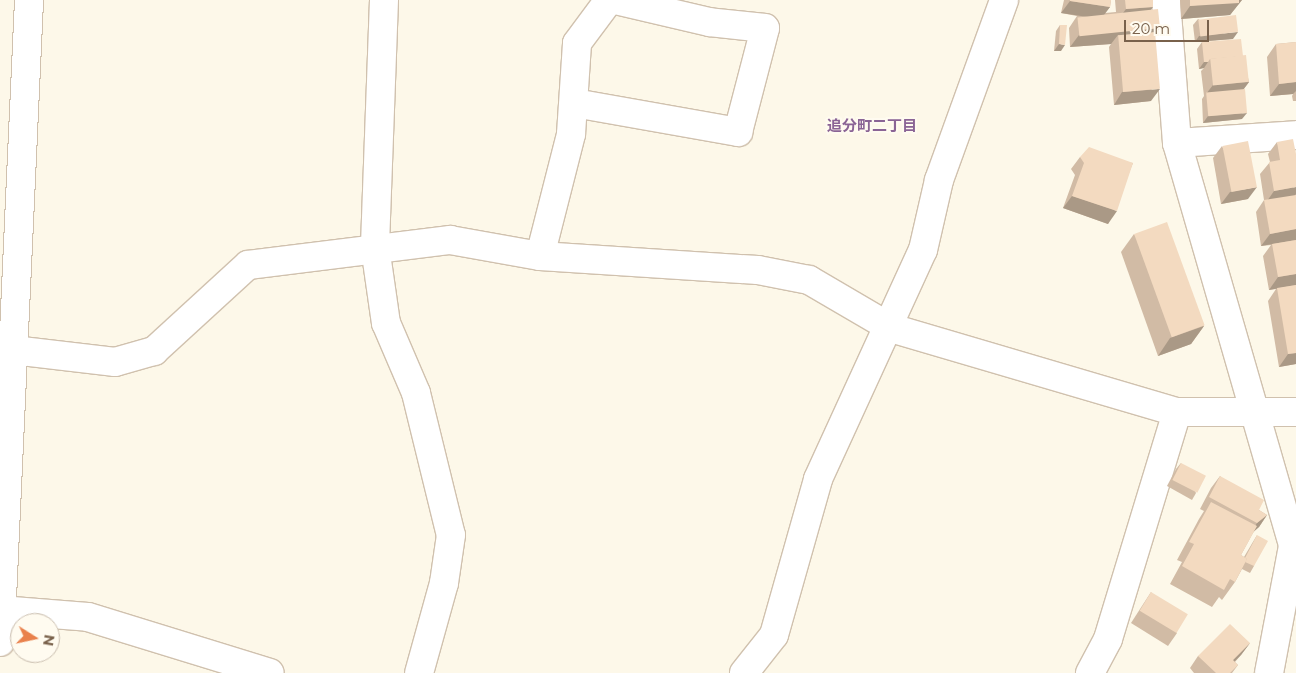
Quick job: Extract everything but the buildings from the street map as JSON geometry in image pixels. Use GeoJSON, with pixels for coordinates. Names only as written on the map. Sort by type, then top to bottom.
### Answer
{"type":"FeatureCollection","features":[{"type":"Feature","properties":{"kind":"street"},"geometry":{"type":"LineString","coordinates":[[0,642],[29,0]]}},
{"type":"Feature","properties":{"kind":"street"},"geometry":{"type":"LineString","coordinates":[[384,0],[375,247],[386,323],[416,393],[451,535],[444,583],[419,673]]}},
{"type":"Feature","properties":{"kind":"street"},"geometry":{"type":"LineString","coordinates":[[540,256],[574,103],[577,43],[609,0]]}},
{"type":"Feature","properties":{"kind":"street"},"geometry":{"type":"LineString","coordinates":[[574,103],[738,132],[765,28],[709,22],[614,0]]}},
{"type":"Feature","properties":{"kind":"street"},"geometry":{"type":"LineString","coordinates":[[744,673],[774,635],[818,479],[891,328],[923,250],[939,180],[1004,0]]}},
{"type":"Feature","properties":{"kind":"street"},"geometry":{"type":"LineString","coordinates":[[1166,0],[1177,143],[1293,546],[1269,673]]}},
{"type":"Feature","properties":{"kind":"street"},"geometry":{"type":"LineString","coordinates":[[1177,143],[1296,135]]}},
{"type":"Feature","properties":{"kind":"street"},"geometry":{"type":"LineString","coordinates":[[13,350],[115,362],[146,353],[248,265],[375,247],[450,240],[540,256],[758,270],[809,280],[891,328],[1177,412],[1296,412]]}},
{"type":"Feature","properties":{"kind":"street"},"geometry":{"type":"LineString","coordinates":[[1090,673],[1108,639],[1177,412]]}},
{"type":"Feature","properties":{"kind":"street"},"geometry":{"type":"LineString","coordinates":[[1,610],[88,617],[270,673]]}},
{"type":"Feature","properties":{"kind":"district","name":"追分町二丁目"},"geometry":{"type":"Point","coordinates":[872,126]}}]}
